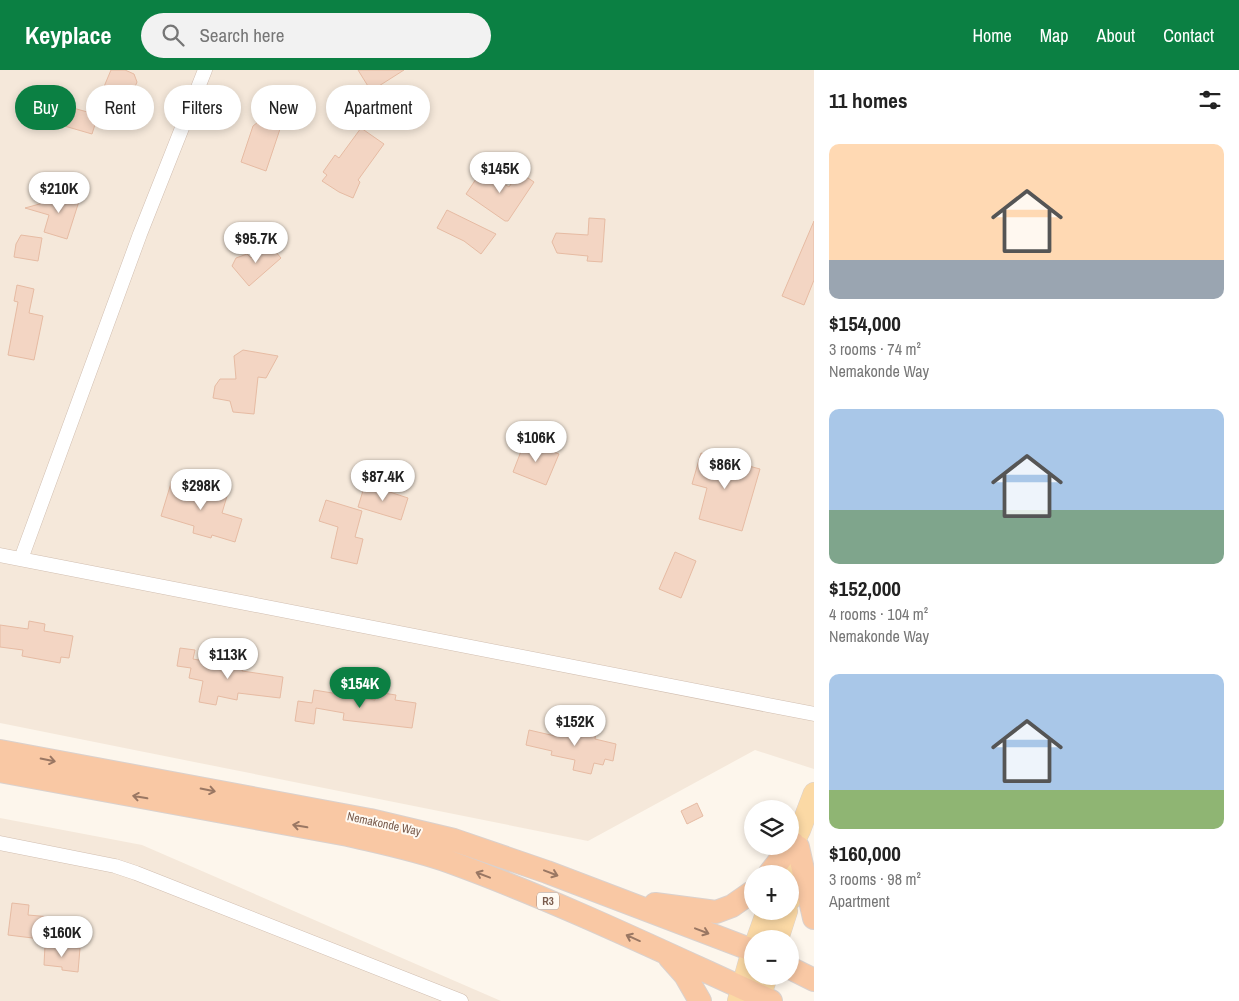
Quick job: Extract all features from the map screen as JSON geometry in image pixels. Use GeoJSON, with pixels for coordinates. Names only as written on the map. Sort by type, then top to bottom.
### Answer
{"type":"FeatureCollection","features":[{"type":"Feature","properties":{"kind":"highway","name":"Nemakonde Way"},"geometry":{"type":"LineString","coordinates":[[0,751],[360,818],[454,840],[529,865],[744,948]]}},
{"type":"Feature","properties":{"kind":"highway","name":"Nemakonde Way"},"geometry":{"type":"LineString","coordinates":[[0,771],[338,833],[402,848],[449,862],[539,897],[756,994]]}},
{"type":"Feature","properties":{"kind":"highway"},"geometry":{"type":"LineString","coordinates":[[799,849],[814,918]]}},
{"type":"Feature","properties":{"kind":"highway"},"geometry":{"type":"LineString","coordinates":[[776,865],[785,855]]}},
{"type":"Feature","properties":{"kind":"highway"},"geometry":{"type":"LineString","coordinates":[[617,899],[716,912],[732,906],[744,898]]}},
{"type":"Feature","properties":{"kind":"highway"},"geometry":{"type":"LineString","coordinates":[[666,953],[685,975],[700,1001]]}},
{"type":"Feature","properties":{"kind":"highway"},"geometry":{"type":"LineString","coordinates":[[799,972],[814,980]]}},
{"type":"Feature","properties":{"kind":"main road"},"geometry":{"type":"LineString","coordinates":[[799,835],[814,794]]}},
{"type":"Feature","properties":{"kind":"street"},"geometry":{"type":"LineString","coordinates":[[21,559],[140,234],[205,70]]}},
{"type":"Feature","properties":{"kind":"street"},"geometry":{"type":"LineString","coordinates":[[0,554],[814,714]]}},
{"type":"Feature","properties":{"kind":"street"},"geometry":{"type":"LineString","coordinates":[[0,844],[115,866],[136,872],[461,1001]]}},
{"type":"Feature","properties":{"kind":"shaded area"},"geometry":{"type":"Polygon","coordinates":[[[0,70],[814,70],[814,769],[755,750],[588,841],[0,723],[0,70]]]}},
{"type":"Feature","properties":{"kind":"shaded area"},"geometry":{"type":"Polygon","coordinates":[[[0,818],[142,845],[501,1001],[0,1001],[0,818]]]}},
{"type":"Feature","properties":{"kind":"building"},"geometry":{"type":"Polygon","coordinates":[[[111,70],[125,70],[134,74],[137,82],[136,85],[105,85],[111,70]]]}},
{"type":"Feature","properties":{"kind":"building"},"geometry":{"type":"Polygon","coordinates":[[[358,70],[404,70],[380,85],[367,85],[358,70]]]}},
{"type":"Feature","properties":{"kind":"building"},"geometry":{"type":"Polygon","coordinates":[[[76,109],[86,112],[86,130],[93,130],[92,134],[76,129],[76,109]]]}},
{"type":"Feature","properties":{"kind":"building"},"geometry":{"type":"Polygon","coordinates":[[[252,130],[280,130],[266,171],[241,162],[252,130]]]}},
{"type":"Feature","properties":{"kind":"building"},"geometry":{"type":"Polygon","coordinates":[[[360,130],[364,130],[384,144],[358,180],[360,182],[353,198],[322,181],[327,175],[323,172],[335,155],[339,158],[360,130]]]}},
{"type":"Feature","properties":{"kind":"building"},"geometry":{"type":"Polygon","coordinates":[[[482,170],[509,187],[519,172],[534,182],[508,221],[505,221],[466,194],[482,170]]]}},
{"type":"Feature","properties":{"kind":"building"},"geometry":{"type":"Polygon","coordinates":[[[57,192],[80,198],[67,239],[44,232],[49,215],[25,208],[54,200],[57,192]]]}},
{"type":"Feature","properties":{"kind":"building"},"geometry":{"type":"Polygon","coordinates":[[[447,210],[496,234],[481,254],[464,241],[437,228],[447,210]]]}},
{"type":"Feature","properties":{"kind":"building"},"geometry":{"type":"Polygon","coordinates":[[[589,218],[605,219],[602,262],[587,261],[588,256],[557,253],[552,242],[556,233],[588,235],[589,218]]]}},
{"type":"Feature","properties":{"kind":"building"},"geometry":{"type":"Polygon","coordinates":[[[814,221],[814,280],[804,305],[782,296],[814,221]]]}},
{"type":"Feature","properties":{"kind":"building"},"geometry":{"type":"Polygon","coordinates":[[[21,235],[42,238],[38,261],[14,257],[16,244],[21,235]]]}},
{"type":"Feature","properties":{"kind":"building"},"geometry":{"type":"Polygon","coordinates":[[[268,243],[281,258],[249,286],[232,266],[236,258],[247,254],[251,258],[268,243]]]}},
{"type":"Feature","properties":{"kind":"building"},"geometry":{"type":"Polygon","coordinates":[[[17,285],[34,289],[29,313],[43,316],[34,360],[8,355],[18,302],[14,301],[17,285]]]}},
{"type":"Feature","properties":{"kind":"building"},"geometry":{"type":"Polygon","coordinates":[[[243,350],[278,356],[266,378],[258,377],[254,414],[233,412],[230,401],[213,398],[215,386],[220,379],[236,379],[234,356],[243,350]]]}},
{"type":"Feature","properties":{"kind":"building"},"geometry":{"type":"Polygon","coordinates":[[[525,441],[559,454],[546,485],[513,472],[525,441]]]}},
{"type":"Feature","properties":{"kind":"building"},"geometry":{"type":"Polygon","coordinates":[[[701,453],[760,469],[742,531],[699,519],[707,488],[692,484],[701,453]]]}},
{"type":"Feature","properties":{"kind":"building"},"geometry":{"type":"Polygon","coordinates":[[[172,480],[227,496],[222,513],[242,519],[235,542],[212,535],[211,538],[193,533],[194,526],[161,516],[172,480]]]}},
{"type":"Feature","properties":{"kind":"building"},"geometry":{"type":"Polygon","coordinates":[[[365,484],[408,498],[401,520],[358,507],[365,484]]]}},
{"type":"Feature","properties":{"kind":"building"},"geometry":{"type":"Polygon","coordinates":[[[326,500],[362,511],[355,537],[363,539],[357,564],[331,558],[338,527],[319,521],[326,500]]]}},
{"type":"Feature","properties":{"kind":"building"},"geometry":{"type":"Polygon","coordinates":[[[675,552],[696,561],[681,598],[659,589],[675,552]]]}},
{"type":"Feature","properties":{"kind":"building"},"geometry":{"type":"Polygon","coordinates":[[[29,621],[45,624],[44,631],[73,636],[69,658],[61,657],[60,663],[22,656],[23,650],[0,647],[0,625],[28,629],[29,621]]]}},
{"type":"Feature","properties":{"kind":"building"},"geometry":{"type":"Polygon","coordinates":[[[180,648],[195,650],[193,659],[243,668],[242,671],[283,677],[280,698],[238,693],[237,700],[218,696],[216,705],[199,702],[203,681],[189,678],[191,668],[177,666],[180,648]]]}},
{"type":"Feature","properties":{"kind":"building"},"geometry":{"type":"Polygon","coordinates":[[[314,690],[375,700],[376,692],[396,695],[395,700],[416,703],[412,728],[343,720],[344,713],[316,708],[314,724],[295,721],[298,701],[312,703],[314,690]]]}},
{"type":"Feature","properties":{"kind":"building"},"geometry":{"type":"Polygon","coordinates":[[[574,726],[596,731],[595,739],[616,744],[613,761],[605,759],[603,765],[594,763],[591,774],[573,770],[575,760],[551,755],[552,751],[526,745],[529,730],[555,736],[556,730],[572,733],[574,726]]]}},
{"type":"Feature","properties":{"kind":"building"},"geometry":{"type":"Polygon","coordinates":[[[697,803],[703,816],[687,824],[681,811],[697,803]]]}},
{"type":"Feature","properties":{"kind":"building"},"geometry":{"type":"Polygon","coordinates":[[[12,903],[29,905],[28,915],[51,917],[49,940],[8,935],[12,903]]]}},
{"type":"Feature","properties":{"kind":"building"},"geometry":{"type":"Polygon","coordinates":[[[45,945],[80,948],[78,972],[62,970],[62,967],[44,965],[45,945]]]}}]}
